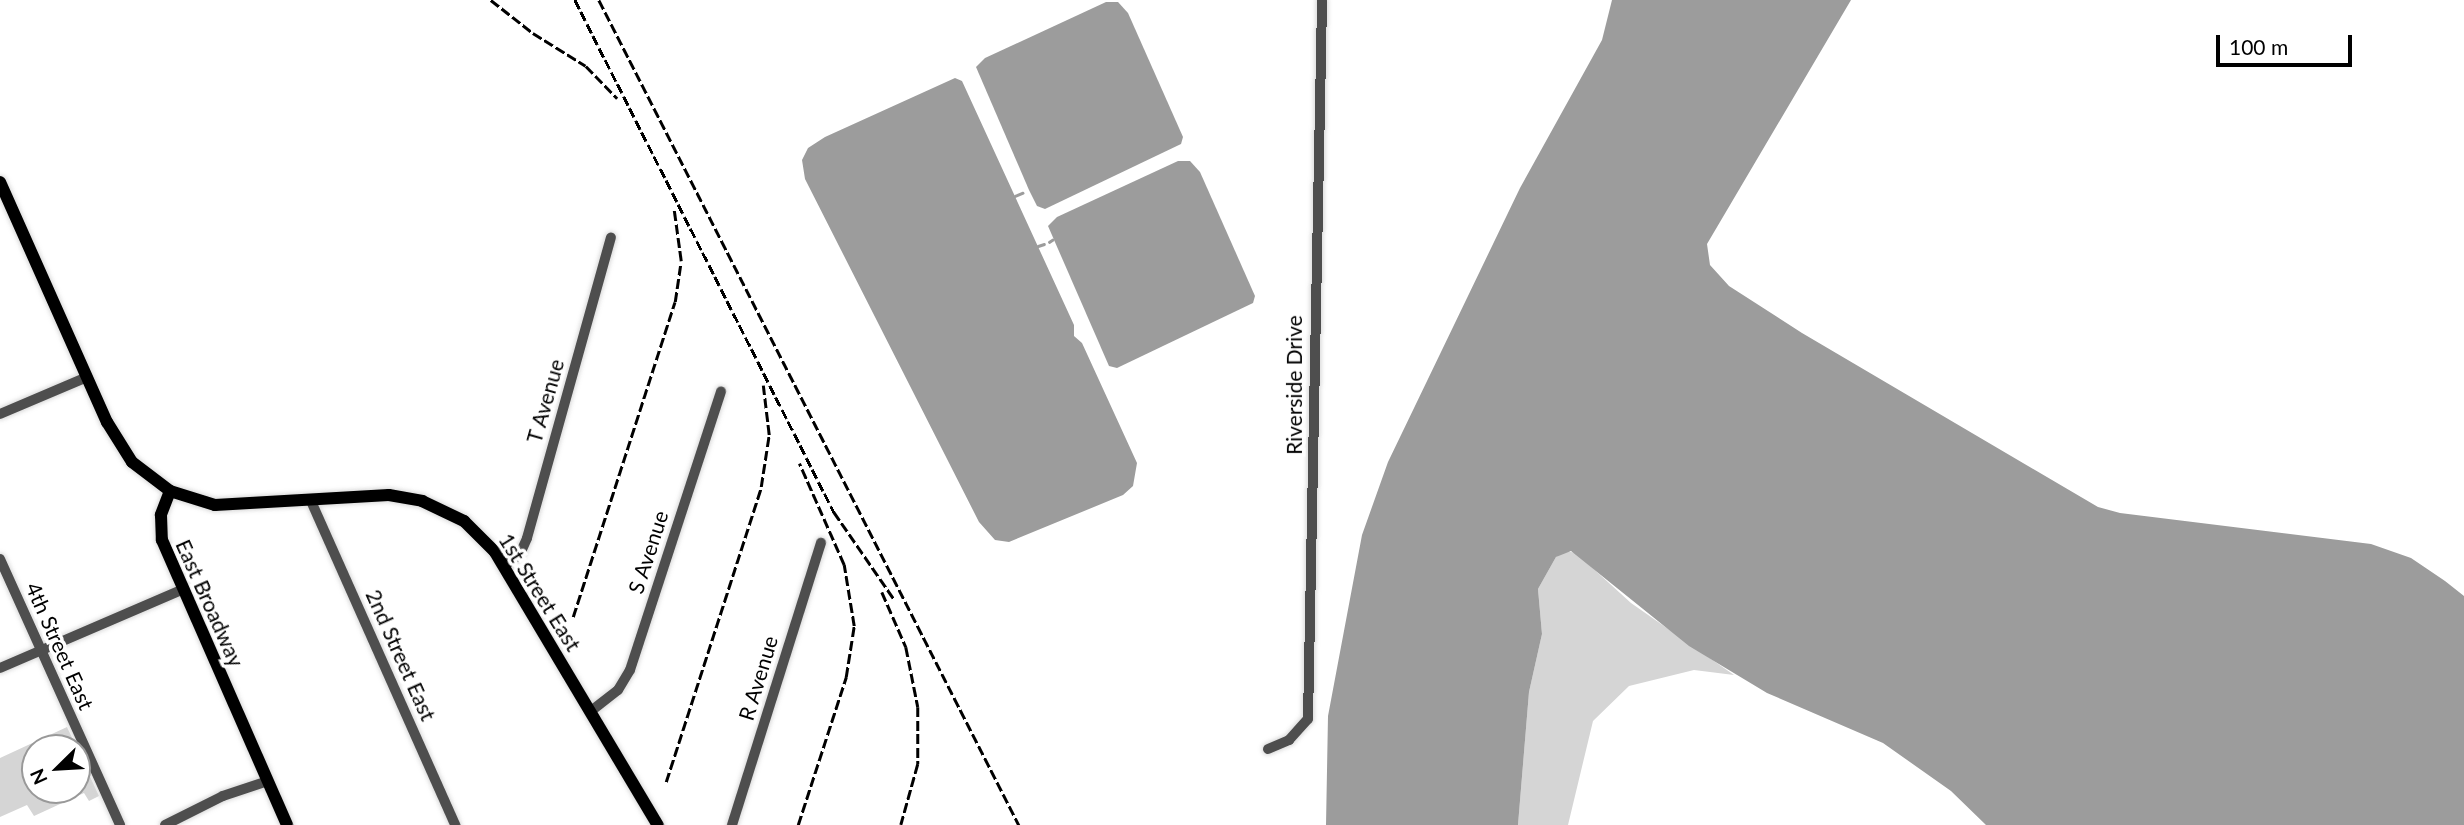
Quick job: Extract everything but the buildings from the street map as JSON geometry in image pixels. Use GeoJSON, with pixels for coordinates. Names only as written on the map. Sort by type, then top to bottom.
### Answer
{"type":"FeatureCollection","features":[{"type":"Feature","properties":{"kind":"main road"},"geometry":{"type":"LineString","coordinates":[[0,182],[122,449],[145,474],[170,491]]}},
{"type":"Feature","properties":{"kind":"main road","name":"1st Street East"},"geometry":{"type":"LineString","coordinates":[[170,491],[227,506],[389,495],[422,501],[464,521],[504,566],[658,825]]}},
{"type":"Feature","properties":{"kind":"main road","name":"East Broadway"},"geometry":{"type":"LineString","coordinates":[[170,491],[160,531],[287,825]]}},
{"type":"Feature","properties":{"kind":"street","name":"Riverside Drive"},"geometry":{"type":"LineString","coordinates":[[1268,749],[1295,735],[1308,719],[1322,0]]}},
{"type":"Feature","properties":{"kind":"street","name":"T Avenue"},"geometry":{"type":"LineString","coordinates":[[504,566],[520,554],[527,538],[611,237]]}},
{"type":"Feature","properties":{"kind":"street"},"geometry":{"type":"LineString","coordinates":[[0,414],[87,377]]}},
{"type":"Feature","properties":{"kind":"street","name":"S Avenue"},"geometry":{"type":"LineString","coordinates":[[591,711],[618,690],[630,670],[721,391]]}},
{"type":"Feature","properties":{"kind":"street","name":"2nd Street East"},"geometry":{"type":"LineString","coordinates":[[311,500],[455,825]]}},
{"type":"Feature","properties":{"kind":"street","name":"R Avenue"},"geometry":{"type":"LineString","coordinates":[[732,825],[821,543]]}},
{"type":"Feature","properties":{"kind":"street","name":"4th Street East"},"geometry":{"type":"LineString","coordinates":[[0,559],[120,825]]}},
{"type":"Feature","properties":{"kind":"street"},"geometry":{"type":"LineString","coordinates":[[0,668],[183,589]]}},
{"type":"Feature","properties":{"kind":"street"},"geometry":{"type":"LineString","coordinates":[[165,825],[223,796],[268,782]]}},
{"type":"Feature","properties":{"kind":"shaded area"},"geometry":{"type":"Polygon","coordinates":[[[1612,0],[1851,0],[1707,244],[1710,265],[1729,286],[1802,333],[2098,507],[2120,513],[2371,544],[2411,558],[2445,581],[2464,596],[2464,825],[1986,825],[1951,791],[1883,743],[1767,693],[1689,646],[1571,551],[1556,557],[1538,589],[1542,634],[1529,692],[1518,825],[1326,825],[1328,716],[1362,535],[1388,462],[1520,188],[1602,40],[1612,0]]]}},
{"type":"Feature","properties":{"kind":"shaded area"},"geometry":{"type":"Polygon","coordinates":[[[1106,2],[1118,2],[1128,13],[1183,137],[1181,144],[1045,209],[1037,206],[1029,190],[976,67],[985,58],[1106,2]]]}},
{"type":"Feature","properties":{"kind":"shaded area"},"geometry":{"type":"Polygon","coordinates":[[[955,78],[962,81],[1074,325],[1074,336],[1082,343],[1137,463],[1133,486],[1123,495],[1009,542],[995,540],[979,522],[805,179],[802,160],[808,148],[825,137],[955,78]]]}},
{"type":"Feature","properties":{"kind":"shaded area"},"geometry":{"type":"Polygon","coordinates":[[[1178,161],[1190,161],[1200,172],[1255,296],[1253,303],[1117,368],[1109,366],[1048,226],[1057,217],[1178,161]]]}},
{"type":"Feature","properties":{"kind":"shaded area"},"geometry":{"type":"Polygon","coordinates":[[[1566,551],[1576,553],[1631,603],[1734,675],[1694,670],[1629,686],[1593,721],[1568,825],[1518,825],[1529,692],[1542,634],[1538,589],[1556,557],[1566,551]]]}},
{"type":"Feature","properties":{"kind":"shaded area"},"geometry":{"type":"Polygon","coordinates":[[[67,727],[70,734],[52,734],[67,727]]]}},
{"type":"Feature","properties":{"kind":"shaded area"},"geometry":{"type":"Polygon","coordinates":[[[21,748],[21,804],[60,804],[34,816],[27,805],[0,817],[0,758],[21,748]]]}},
{"type":"Feature","properties":{"kind":"shaded area"},"geometry":{"type":"Polygon","coordinates":[[[91,779],[99,796],[91,800],[91,779]]]}},
{"type":"Feature","properties":{"kind":"waterway"},"geometry":{"type":"LineString","coordinates":[[1015,196],[1022,193]]}},
{"type":"Feature","properties":{"kind":"waterway"},"geometry":{"type":"LineString","coordinates":[[1038,246],[1044,244]]}},
{"type":"Feature","properties":{"kind":"railway"},"geometry":{"type":"LineString","coordinates":[[491,0],[533,33],[586,66],[617,98]]}},
{"type":"Feature","properties":{"kind":"railway"},"geometry":{"type":"LineString","coordinates":[[575,0],[834,512],[894,599]]}},
{"type":"Feature","properties":{"kind":"railway"},"geometry":{"type":"LineString","coordinates":[[599,0],[1019,825]]}},
{"type":"Feature","properties":{"kind":"railway"},"geometry":{"type":"LineString","coordinates":[[573,617],[675,302],[681,261],[674,210]]}},
{"type":"Feature","properties":{"kind":"railway"},"geometry":{"type":"LineString","coordinates":[[666,782],[761,487],[769,435],[763,385]]}},
{"type":"Feature","properties":{"kind":"railway"},"geometry":{"type":"LineString","coordinates":[[798,825],[846,677],[854,626],[844,565],[799,463]]}},
{"type":"Feature","properties":{"kind":"railway"},"geometry":{"type":"LineString","coordinates":[[882,592],[906,647],[918,707],[918,764],[901,825]]}}]}
